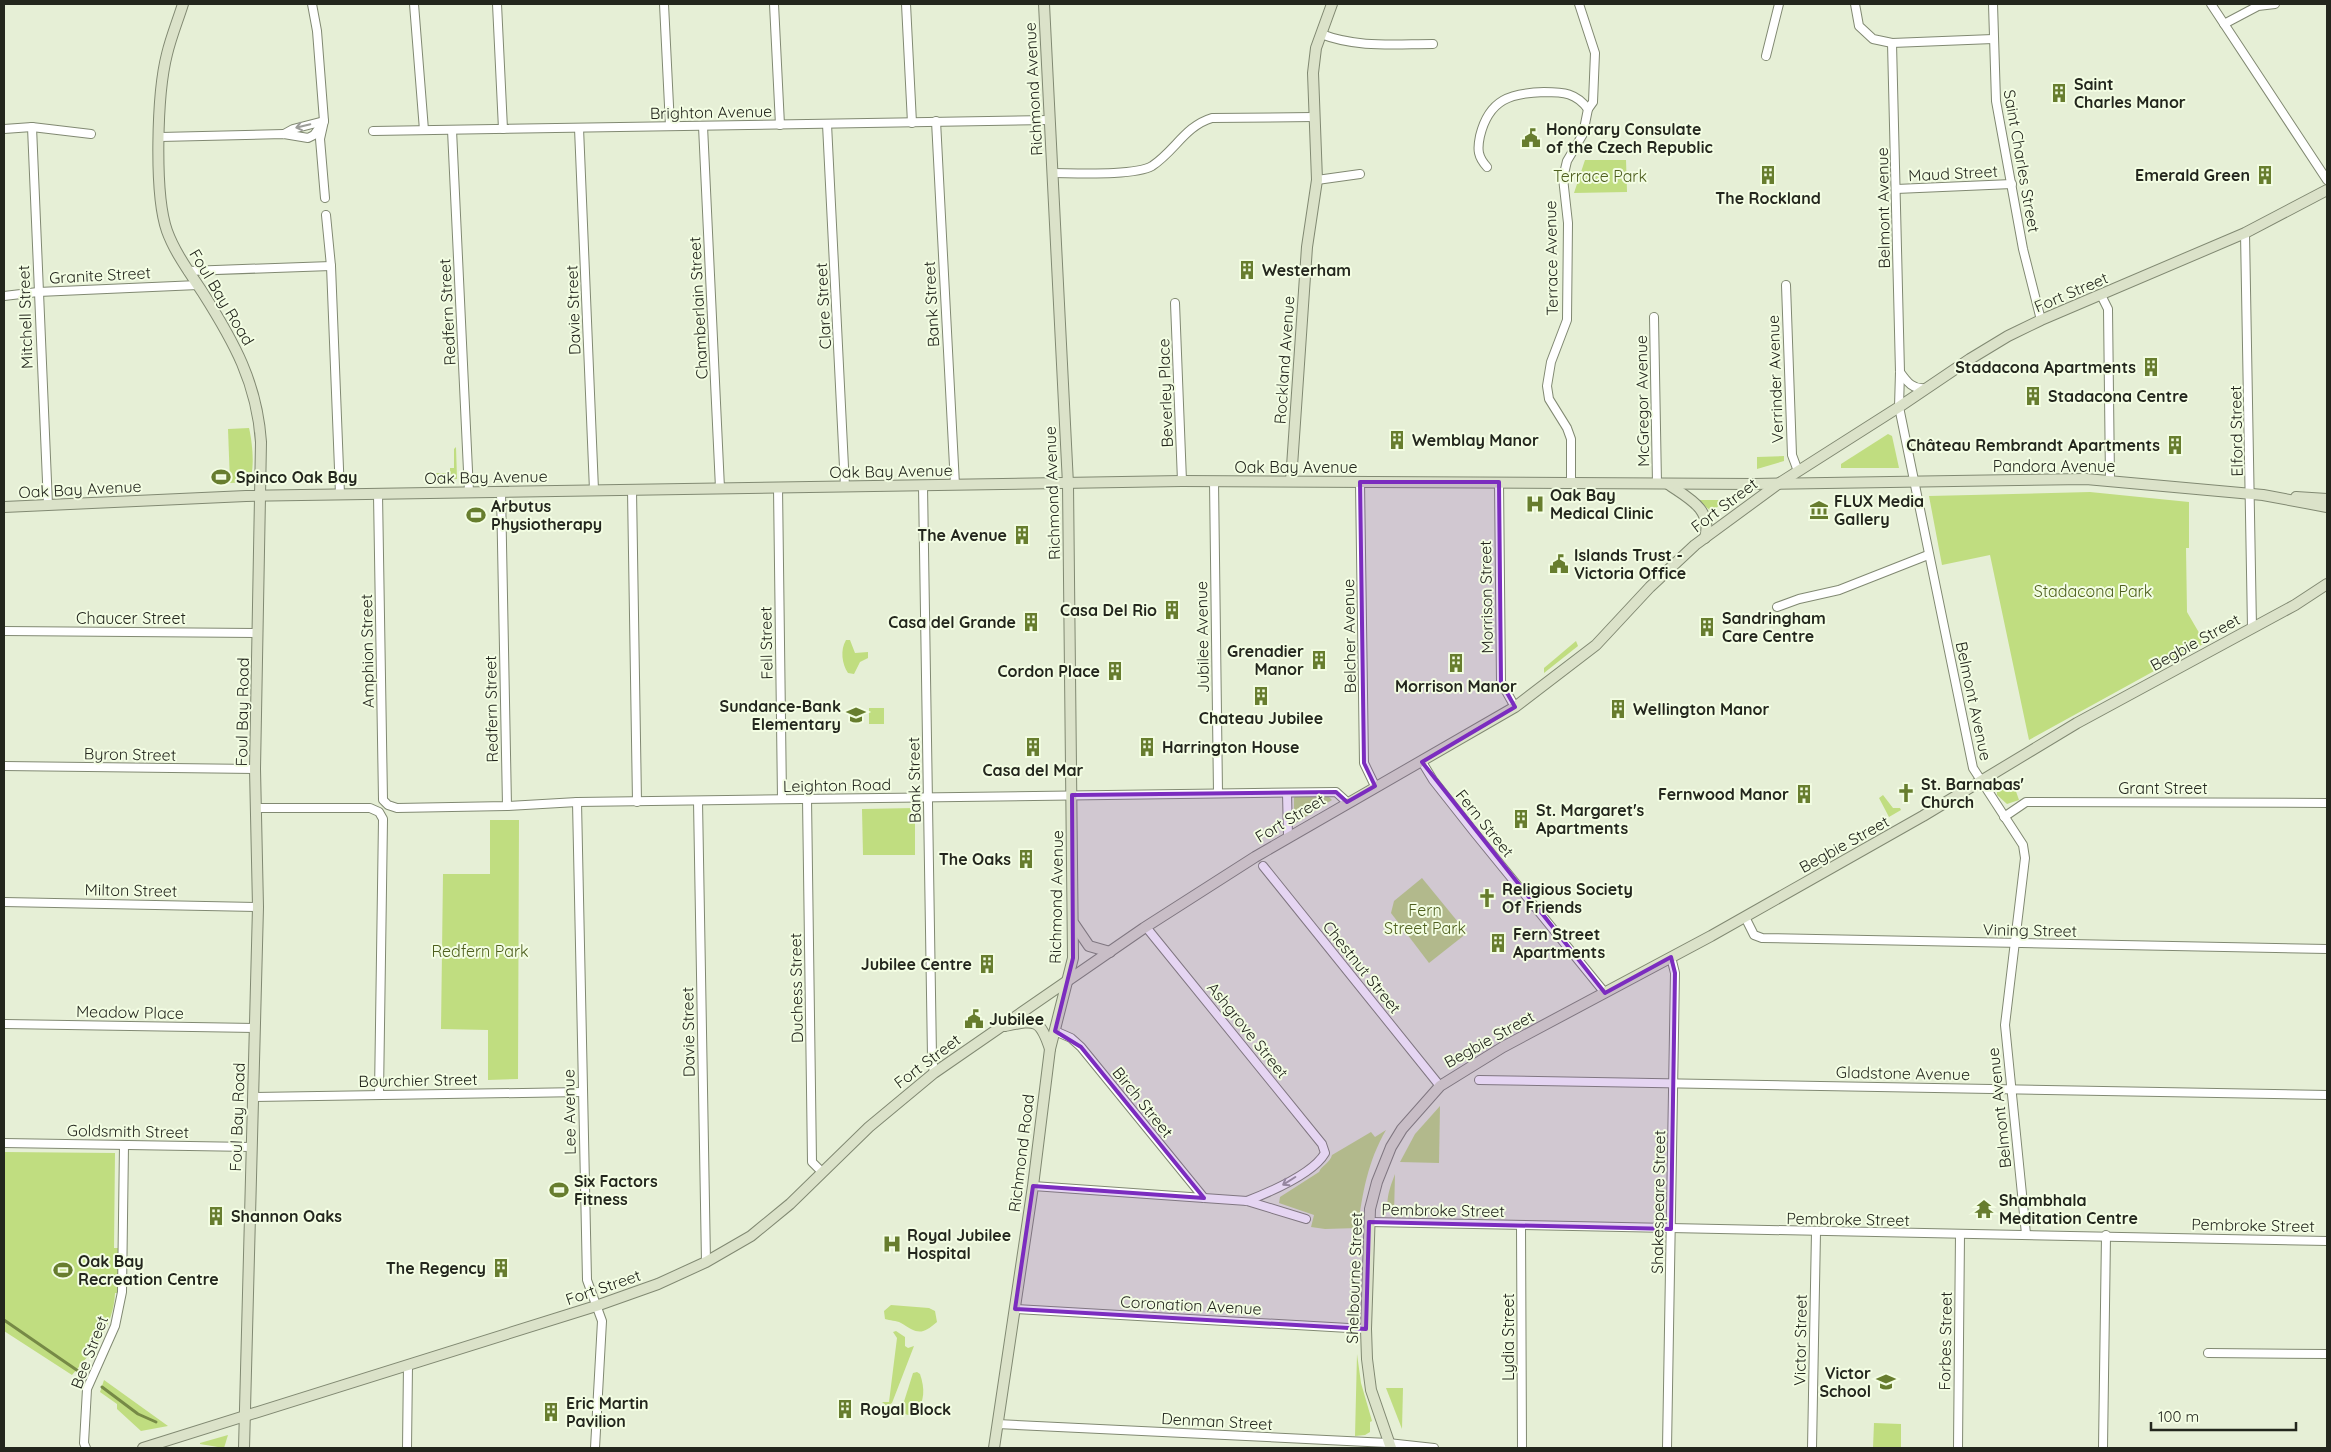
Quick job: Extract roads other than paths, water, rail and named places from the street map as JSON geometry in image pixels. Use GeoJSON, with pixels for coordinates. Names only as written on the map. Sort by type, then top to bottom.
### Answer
{"type":"FeatureCollection","features":[{"type":"Feature","properties":{"kind":"main road","name":"Foul Bay Road"},"geometry":{"type":"LineString","coordinates":[[183,4],[167,55],[161,99],[159,189],[167,231],[188,271],[238,351],[250,380],[260,420],[262,442],[255,769],[258,907],[244,1448]]}},
{"type":"Feature","properties":{"kind":"main road","name":"Richmond Avenue"},"geometry":{"type":"LineString","coordinates":[[1044,4],[1068,484],[1074,923],[1073,958],[1069,982]]}},
{"type":"Feature","properties":{"kind":"main road","name":"Rockland Avenue"},"geometry":{"type":"LineString","coordinates":[[1291,481],[1307,247],[1317,180],[1313,73],[1316,48],[1332,4]]}},
{"type":"Feature","properties":{"kind":"main road","name":"Fort Street"},"geometry":{"type":"LineString","coordinates":[[143,1448],[509,1335],[658,1284],[706,1262],[751,1236],[790,1204],[869,1127],[934,1072],[999,1027],[1069,982],[1146,927],[1288,836],[1375,786],[1422,762],[1515,707],[1596,645],[1650,586],[1705,538],[1778,484],[2008,336],[2041,320],[2245,233],[2327,190]]}},
{"type":"Feature","properties":{"kind":"main road","name":"Pandora Avenue"},"geometry":{"type":"LineString","coordinates":[[1778,484],[1916,483],[2031,479],[2110,480],[2263,495],[2327,507]]}},
{"type":"Feature","properties":{"kind":"main road","name":"Oak Bay Avenue"},"geometry":{"type":"LineString","coordinates":[[4,507],[260,495],[1182,481],[1778,484]]}},
{"type":"Feature","properties":{"kind":"main road"},"geometry":{"type":"LineString","coordinates":[[1668,484],[1702,509],[1706,516],[1708,528],[1705,538]]}},
{"type":"Feature","properties":{"kind":"main road"},"geometry":{"type":"LineString","coordinates":[[2263,495],[2327,499]]}},
{"type":"Feature","properties":{"kind":"main road","name":"Begbie Street"},"geometry":{"type":"LineString","coordinates":[[1414,1115],[1440,1086],[1503,1046],[1745,917],[1923,816],[2077,723],[2294,605],[2327,584]]}},
{"type":"Feature","properties":{"kind":"main road","name":"Begbie Street"},"geometry":{"type":"LineString","coordinates":[[2294,605],[2327,592]]}},
{"type":"Feature","properties":{"kind":"main road"},"geometry":{"type":"LineString","coordinates":[[1074,923],[1089,946],[1110,952]]}},
{"type":"Feature","properties":{"kind":"main road","name":"Richmond Road"},"geometry":{"type":"LineString","coordinates":[[994,1448],[1033,1186],[1050,1049],[1069,982]]}},
{"type":"Feature","properties":{"kind":"main road"},"geometry":{"type":"LineString","coordinates":[[999,1027],[1033,1022],[1040,1025],[1045,1032],[1050,1049]]}},
{"type":"Feature","properties":{"kind":"main road","name":"Shelbourne Street"},"geometry":{"type":"LineString","coordinates":[[1390,1446],[1372,1390],[1367,1360],[1368,1222],[1377,1182],[1391,1147],[1414,1115]]}},
{"type":"Feature","properties":{"kind":"street"},"geometry":{"type":"LineString","coordinates":[[312,4],[317,31],[324,121],[320,138],[325,198]]}},
{"type":"Feature","properties":{"kind":"street"},"geometry":{"type":"LineString","coordinates":[[414,4],[424,130]]}},
{"type":"Feature","properties":{"kind":"street"},"geometry":{"type":"LineString","coordinates":[[497,4],[503,129]]}},
{"type":"Feature","properties":{"kind":"street"},"geometry":{"type":"LineString","coordinates":[[664,4],[670,126]]}},
{"type":"Feature","properties":{"kind":"street"},"geometry":{"type":"LineString","coordinates":[[774,4],[780,125]]}},
{"type":"Feature","properties":{"kind":"street"},"geometry":{"type":"LineString","coordinates":[[906,4],[912,123]]}},
{"type":"Feature","properties":{"kind":"street","name":"Terrace Avenue"},"geometry":{"type":"LineString","coordinates":[[1570,483],[1571,438],[1549,398],[1547,386],[1550,362],[1567,320],[1568,223],[1563,178],[1567,161],[1583,134],[1588,110],[1593,102],[1595,53],[1579,4]]}},
{"type":"Feature","properties":{"kind":"street"},"geometry":{"type":"LineString","coordinates":[[1766,56],[1779,4]]}},
{"type":"Feature","properties":{"kind":"street"},"geometry":{"type":"LineString","coordinates":[[1856,4],[1860,26],[1873,39],[1892,43],[1993,39]]}},
{"type":"Feature","properties":{"kind":"street","name":"Saint Charles Street"},"geometry":{"type":"LineString","coordinates":[[1993,4],[1996,101],[2023,249],[2041,320]]}},
{"type":"Feature","properties":{"kind":"street"},"geometry":{"type":"LineString","coordinates":[[2211,4],[2327,180]]}},
{"type":"Feature","properties":{"kind":"street"},"geometry":{"type":"LineString","coordinates":[[2224,24],[2258,6],[2275,4]]}},
{"type":"Feature","properties":{"kind":"street"},"geometry":{"type":"LineString","coordinates":[[1320,34],[1341,42],[1363,45],[1433,44]]}},
{"type":"Feature","properties":{"kind":"street","name":"Belmont Avenue"},"geometry":{"type":"LineString","coordinates":[[1892,43],[1900,372],[1899,407],[1973,768],[2023,845],[2025,858],[2005,1024],[2026,1234]]}},
{"type":"Feature","properties":{"kind":"street"},"geometry":{"type":"LineString","coordinates":[[1487,167],[1479,158],[1478,147],[1482,129],[1488,116],[1497,105],[1514,94],[1560,92],[1572,94],[1581,100],[1588,110]]}},
{"type":"Feature","properties":{"kind":"street"},"geometry":{"type":"LineString","coordinates":[[1052,173],[1133,171],[1150,167],[1164,158],[1188,130],[1199,122],[1212,118],[1314,117]]}},
{"type":"Feature","properties":{"kind":"street","name":"Brighton Avenue"},"geometry":{"type":"LineString","coordinates":[[373,131],[1049,120]]}},
{"type":"Feature","properties":{"kind":"street"},"geometry":{"type":"LineString","coordinates":[[284,134],[292,128],[324,121]]}},
{"type":"Feature","properties":{"kind":"street"},"geometry":{"type":"LineString","coordinates":[[160,137],[284,134],[308,138],[314,135],[324,121]]}},
{"type":"Feature","properties":{"kind":"street","name":"Bank Street"},"geometry":{"type":"LineString","coordinates":[[936,121],[955,485]]}},
{"type":"Feature","properties":{"kind":"street","name":"Clare Street"},"geometry":{"type":"LineString","coordinates":[[827,124],[845,487]]}},
{"type":"Feature","properties":{"kind":"street","name":"Chamberlain Street"},"geometry":{"type":"LineString","coordinates":[[703,126],[720,488]]}},
{"type":"Feature","properties":{"kind":"street"},"geometry":{"type":"LineString","coordinates":[[4,128],[32,127],[91,134]]}},
{"type":"Feature","properties":{"kind":"street","name":"Mitchell Street"},"geometry":{"type":"LineString","coordinates":[[32,127],[48,505]]}},
{"type":"Feature","properties":{"kind":"street","name":"Davie Street"},"geometry":{"type":"LineString","coordinates":[[579,128],[594,490]]}},
{"type":"Feature","properties":{"kind":"street","name":"Redfern Street"},"geometry":{"type":"LineString","coordinates":[[452,130],[469,492]]}},
{"type":"Feature","properties":{"kind":"street"},"geometry":{"type":"LineString","coordinates":[[1317,180],[1360,174]]}},
{"type":"Feature","properties":{"kind":"street","name":"Maud Street"},"geometry":{"type":"LineString","coordinates":[[1896,189],[2012,184]]}},
{"type":"Feature","properties":{"kind":"street"},"geometry":{"type":"LineString","coordinates":[[326,215],[331,266],[340,494]]}},
{"type":"Feature","properties":{"kind":"street","name":"Elford Street"},"geometry":{"type":"LineString","coordinates":[[2245,233],[2252,628]]}},
{"type":"Feature","properties":{"kind":"street"},"geometry":{"type":"LineString","coordinates":[[188,271],[331,266]]}},
{"type":"Feature","properties":{"kind":"street","name":"Granite Street"},"geometry":{"type":"LineString","coordinates":[[4,296],[38,292],[198,285]]}},
{"type":"Feature","properties":{"kind":"street","name":"Verrinder Avenue"},"geometry":{"type":"LineString","coordinates":[[1786,285],[1792,456],[1798,471]]}},
{"type":"Feature","properties":{"kind":"street"},"geometry":{"type":"LineString","coordinates":[[2101,294],[2108,309],[2110,480]]}},
{"type":"Feature","properties":{"kind":"street","name":"Beverley Place"},"geometry":{"type":"LineString","coordinates":[[1175,304],[1182,481]]}},
{"type":"Feature","properties":{"kind":"street","name":"McGregor Avenue"},"geometry":{"type":"LineString","coordinates":[[1654,317],[1657,484]]}},
{"type":"Feature","properties":{"kind":"street"},"geometry":{"type":"LineString","coordinates":[[1900,372],[1912,386],[1919,389],[1927,388]]}},
{"type":"Feature","properties":{"kind":"street","name":"Jubilee Avenue"},"geometry":{"type":"LineString","coordinates":[[1214,481],[1218,793]]}},
{"type":"Feature","properties":{"kind":"street","name":"Belcher Avenue"},"geometry":{"type":"LineString","coordinates":[[1360,482],[1364,762],[1375,786]]}},
{"type":"Feature","properties":{"kind":"street","name":"Morrison Street"},"geometry":{"type":"LineString","coordinates":[[1499,482],[1501,682],[1515,707]]}},
{"type":"Feature","properties":{"kind":"street","name":"Bank Street"},"geometry":{"type":"LineString","coordinates":[[923,486],[932,1057],[934,1072]]}},
{"type":"Feature","properties":{"kind":"street","name":"Fell Street"},"geometry":{"type":"LineString","coordinates":[[778,487],[782,799]]}},
{"type":"Feature","properties":{"kind":"street"},"geometry":{"type":"LineString","coordinates":[[632,490],[637,802]]}},
{"type":"Feature","properties":{"kind":"street","name":"Redfern Street"},"geometry":{"type":"LineString","coordinates":[[500,492],[507,806]]}},
{"type":"Feature","properties":{"kind":"street","name":"Amphion Street"},"geometry":{"type":"LineString","coordinates":[[378,494],[383,800],[388,805]]}},
{"type":"Feature","properties":{"kind":"street"},"geometry":{"type":"LineString","coordinates":[[1777,607],[1798,599],[1839,590],[1928,555]]}},
{"type":"Feature","properties":{"kind":"street","name":"Chaucer Street"},"geometry":{"type":"LineString","coordinates":[[4,631],[258,633]]}},
{"type":"Feature","properties":{"kind":"street","name":"Fern Street"},"geometry":{"type":"LineString","coordinates":[[1422,762],[1433,780],[1474,832],[1605,993]]}},
{"type":"Feature","properties":{"kind":"street","name":"Byron Street"},"geometry":{"type":"LineString","coordinates":[[4,766],[255,769]]}},
{"type":"Feature","properties":{"kind":"street","name":"Leighton Road"},"geometry":{"type":"LineString","coordinates":[[388,805],[397,808],[507,806],[577,802],[807,798],[1336,792],[1347,802]]}},
{"type":"Feature","properties":{"kind":"street"},"geometry":{"type":"LineString","coordinates":[[1287,793],[1288,836]]}},
{"type":"Feature","properties":{"kind":"street","name":"Duchess Street"},"geometry":{"type":"LineString","coordinates":[[807,798],[812,1162],[822,1172]]}},
{"type":"Feature","properties":{"kind":"street","name":"Davie Street"},"geometry":{"type":"LineString","coordinates":[[698,801],[706,1262]]}},
{"type":"Feature","properties":{"kind":"street","name":"Lee Avenue"},"geometry":{"type":"LineString","coordinates":[[577,802],[587,1280],[602,1321],[594,1448]]}},
{"type":"Feature","properties":{"kind":"street","name":"Grant Street"},"geometry":{"type":"LineString","coordinates":[[2004,817],[2026,802],[2327,802]]}},
{"type":"Feature","properties":{"kind":"street"},"geometry":{"type":"LineString","coordinates":[[256,808],[370,808],[379,812],[383,819],[379,1094]]}},
{"type":"Feature","properties":{"kind":"street","name":"Chestnut Street"},"geometry":{"type":"LineString","coordinates":[[1263,866],[1440,1086]]}},
{"type":"Feature","properties":{"kind":"street","name":"Milton Street"},"geometry":{"type":"LineString","coordinates":[[4,902],[258,907]]}},
{"type":"Feature","properties":{"kind":"street","name":"Vining Street"},"geometry":{"type":"LineString","coordinates":[[1745,917],[1754,935],[1762,938],[2327,949]]}},
{"type":"Feature","properties":{"kind":"street","name":"Ashgrove Street"},"geometry":{"type":"LineString","coordinates":[[1146,927],[1322,1144],[1325,1153],[1320,1162],[1274,1191],[1247,1201]]}},
{"type":"Feature","properties":{"kind":"street","name":"Shakespeare Street"},"geometry":{"type":"LineString","coordinates":[[1667,1448],[1675,973],[1671,957]]}},
{"type":"Feature","properties":{"kind":"street","name":"Meadow Place"},"geometry":{"type":"LineString","coordinates":[[5,1024],[255,1028]]}},
{"type":"Feature","properties":{"kind":"street","name":"Birch Street"},"geometry":{"type":"LineString","coordinates":[[1055,1031],[1071,1038],[1081,1047],[1204,1198]]}},
{"type":"Feature","properties":{"kind":"street","name":"Gladstone Avenue"},"geometry":{"type":"LineString","coordinates":[[1479,1080],[2327,1095]]}},
{"type":"Feature","properties":{"kind":"street","name":"Bourchier Street"},"geometry":{"type":"LineString","coordinates":[[254,1097],[582,1092]]}},
{"type":"Feature","properties":{"kind":"street","name":"Goldsmith Street"},"geometry":{"type":"LineString","coordinates":[[4,1143],[251,1147]]}},
{"type":"Feature","properties":{"kind":"street","name":"Bee Street"},"geometry":{"type":"LineString","coordinates":[[86,1448],[84,1435],[87,1389],[114,1326],[122,1292],[124,1145]]}},
{"type":"Feature","properties":{"kind":"street"},"geometry":{"type":"LineString","coordinates":[[1033,1186],[1247,1201],[1306,1219]]}},
{"type":"Feature","properties":{"kind":"street","name":"Pembroke Street"},"geometry":{"type":"LineString","coordinates":[[1368,1222],[2327,1241]]}},
{"type":"Feature","properties":{"kind":"street","name":"Lydia Street"},"geometry":{"type":"LineString","coordinates":[[1522,1225],[1522,1448]]}},
{"type":"Feature","properties":{"kind":"street","name":"Victor Street"},"geometry":{"type":"LineString","coordinates":[[1812,1448],[1816,1232]]}},
{"type":"Feature","properties":{"kind":"street","name":"Forbes Street"},"geometry":{"type":"LineString","coordinates":[[1958,1448],[1960,1234]]}},
{"type":"Feature","properties":{"kind":"street"},"geometry":{"type":"LineString","coordinates":[[2103,1448],[2106,1236]]}},
{"type":"Feature","properties":{"kind":"street","name":"Coronation Avenue"},"geometry":{"type":"LineString","coordinates":[[1015,1309],[1366,1329]]}},
{"type":"Feature","properties":{"kind":"street"},"geometry":{"type":"LineString","coordinates":[[2208,1353],[2327,1354]]}},
{"type":"Feature","properties":{"kind":"street"},"geometry":{"type":"LineString","coordinates":[[406,1448],[408,1365]]}},
{"type":"Feature","properties":{"kind":"street","name":"Denman Street"},"geometry":{"type":"LineString","coordinates":[[997,1424],[1434,1448]]}},
{"type":"Feature","properties":{"kind":"waterway"},"geometry":{"type":"LineString","coordinates":[[4,1320],[81,1373]]}},
{"type":"Feature","properties":{"kind":"waterway"},"geometry":{"type":"LineString","coordinates":[[102,1387],[138,1414],[156,1422]]}},
{"type":"Feature","properties":{"kind":"place","name":"Saint Charles Manor"},"geometry":{"type":"Point","coordinates":[2059,93]}},
{"type":"Feature","properties":{"kind":"place","name":"Honorary Consulate of the Czech Republic"},"geometry":{"type":"Point","coordinates":[1531,138]}},
{"type":"Feature","properties":{"kind":"place","name":"The Rockland"},"geometry":{"type":"Point","coordinates":[1768,175]}},
{"type":"Feature","properties":{"kind":"place","name":"Emerald Green"},"geometry":{"type":"Point","coordinates":[2265,175]}},
{"type":"Feature","properties":{"kind":"place","name":"Westerham"},"geometry":{"type":"Point","coordinates":[1247,270]}},
{"type":"Feature","properties":{"kind":"place","name":"Stadacona Apartments"},"geometry":{"type":"Point","coordinates":[2151,367]}},
{"type":"Feature","properties":{"kind":"place","name":"Stadacona Centre"},"geometry":{"type":"Point","coordinates":[2033,396]}},
{"type":"Feature","properties":{"kind":"place","name":"Wemblay Manor"},"geometry":{"type":"Point","coordinates":[1397,440]}},
{"type":"Feature","properties":{"kind":"place","name":"Château Rembrandt Apartments"},"geometry":{"type":"Point","coordinates":[2175,445]}},
{"type":"Feature","properties":{"kind":"place","name":"Spinco Oak Bay"},"geometry":{"type":"Point","coordinates":[221,477]}},
{"type":"Feature","properties":{"kind":"place","name":"Oak Bay Medical Clinic"},"geometry":{"type":"Point","coordinates":[1535,504]}},
{"type":"Feature","properties":{"kind":"place","name":"FLUX Media Gallery"},"geometry":{"type":"Point","coordinates":[1819,510]}},
{"type":"Feature","properties":{"kind":"place","name":"Arbutus Physiotherapy"},"geometry":{"type":"Point","coordinates":[476,515]}},
{"type":"Feature","properties":{"kind":"place","name":"The Avenue"},"geometry":{"type":"Point","coordinates":[1022,535]}},
{"type":"Feature","properties":{"kind":"place","name":"Islands Trust - Victoria Office"},"geometry":{"type":"Point","coordinates":[1559,564]}},
{"type":"Feature","properties":{"kind":"place","name":"Casa Del Rio"},"geometry":{"type":"Point","coordinates":[1172,610]}},
{"type":"Feature","properties":{"kind":"place","name":"Casa del Grande"},"geometry":{"type":"Point","coordinates":[1031,622]}},
{"type":"Feature","properties":{"kind":"place","name":"Sandringham Care Centre"},"geometry":{"type":"Point","coordinates":[1707,627]}},
{"type":"Feature","properties":{"kind":"place","name":"Grenadier Manor"},"geometry":{"type":"Point","coordinates":[1319,660]}},
{"type":"Feature","properties":{"kind":"place","name":"Morrison Manor"},"geometry":{"type":"Point","coordinates":[1456,663]}},
{"type":"Feature","properties":{"kind":"place","name":"Cordon Place"},"geometry":{"type":"Point","coordinates":[1115,671]}},
{"type":"Feature","properties":{"kind":"place","name":"Chateau Jubilee"},"geometry":{"type":"Point","coordinates":[1261,696]}},
{"type":"Feature","properties":{"kind":"place","name":"Wellington Manor"},"geometry":{"type":"Point","coordinates":[1618,709]}},
{"type":"Feature","properties":{"kind":"place","name":"Sundance-Bank Elementary"},"geometry":{"type":"Point","coordinates":[856,715]}},
{"type":"Feature","properties":{"kind":"place","name":"Casa del Mar"},"geometry":{"type":"Point","coordinates":[1033,747]}},
{"type":"Feature","properties":{"kind":"place","name":"Harrington House"},"geometry":{"type":"Point","coordinates":[1147,747]}},
{"type":"Feature","properties":{"kind":"place","name":"St. Barnabas' Church"},"geometry":{"type":"Point","coordinates":[1906,793]}},
{"type":"Feature","properties":{"kind":"place","name":"Fernwood Manor"},"geometry":{"type":"Point","coordinates":[1804,794]}},
{"type":"Feature","properties":{"kind":"place","name":"St. Margaret's Apartments"},"geometry":{"type":"Point","coordinates":[1521,819]}},
{"type":"Feature","properties":{"kind":"place","name":"The Oaks"},"geometry":{"type":"Point","coordinates":[1026,859]}},
{"type":"Feature","properties":{"kind":"place","name":"Religious Society Of Friends"},"geometry":{"type":"Point","coordinates":[1487,898]}},
{"type":"Feature","properties":{"kind":"place","name":"Fern Street Apartments"},"geometry":{"type":"Point","coordinates":[1498,943]}},
{"type":"Feature","properties":{"kind":"place","name":"Jubilee Centre"},"geometry":{"type":"Point","coordinates":[987,964]}},
{"type":"Feature","properties":{"kind":"place","name":"Jubilee"},"geometry":{"type":"Point","coordinates":[974,1019]}},
{"type":"Feature","properties":{"kind":"place","name":"Six Factors Fitness"},"geometry":{"type":"Point","coordinates":[559,1190]}},
{"type":"Feature","properties":{"kind":"place","name":"Shambhala Meditation Centre"},"geometry":{"type":"Point","coordinates":[1984,1209]}},
{"type":"Feature","properties":{"kind":"place","name":"Shannon Oaks"},"geometry":{"type":"Point","coordinates":[216,1216]}},
{"type":"Feature","properties":{"kind":"place","name":"Royal Jubilee Hospital"},"geometry":{"type":"Point","coordinates":[892,1244]}},
{"type":"Feature","properties":{"kind":"place","name":"The Regency"},"geometry":{"type":"Point","coordinates":[501,1268]}},
{"type":"Feature","properties":{"kind":"place","name":"Oak Bay Recreation Centre"},"geometry":{"type":"Point","coordinates":[63,1270]}},
{"type":"Feature","properties":{"kind":"place","name":"Victor School"},"geometry":{"type":"Point","coordinates":[1886,1382]}},
{"type":"Feature","properties":{"kind":"place","name":"Royal Block"},"geometry":{"type":"Point","coordinates":[845,1409]}},
{"type":"Feature","properties":{"kind":"place","name":"Eric Martin Pavilion"},"geometry":{"type":"Point","coordinates":[551,1412]}},
{"type":"Feature","properties":{"kind":"park label","name":"Terrace Park"},"geometry":{"type":"Point","coordinates":[1600,176]}},
{"type":"Feature","properties":{"kind":"park label","name":"Stadacona Park"},"geometry":{"type":"Point","coordinates":[2093,591]}},
{"type":"Feature","properties":{"kind":"park label","name":"Fern Street Park"},"geometry":{"type":"Point","coordinates":[1425,919]}},
{"type":"Feature","properties":{"kind":"park label","name":"Redfern Park"},"geometry":{"type":"Point","coordinates":[480,951]}}]}
